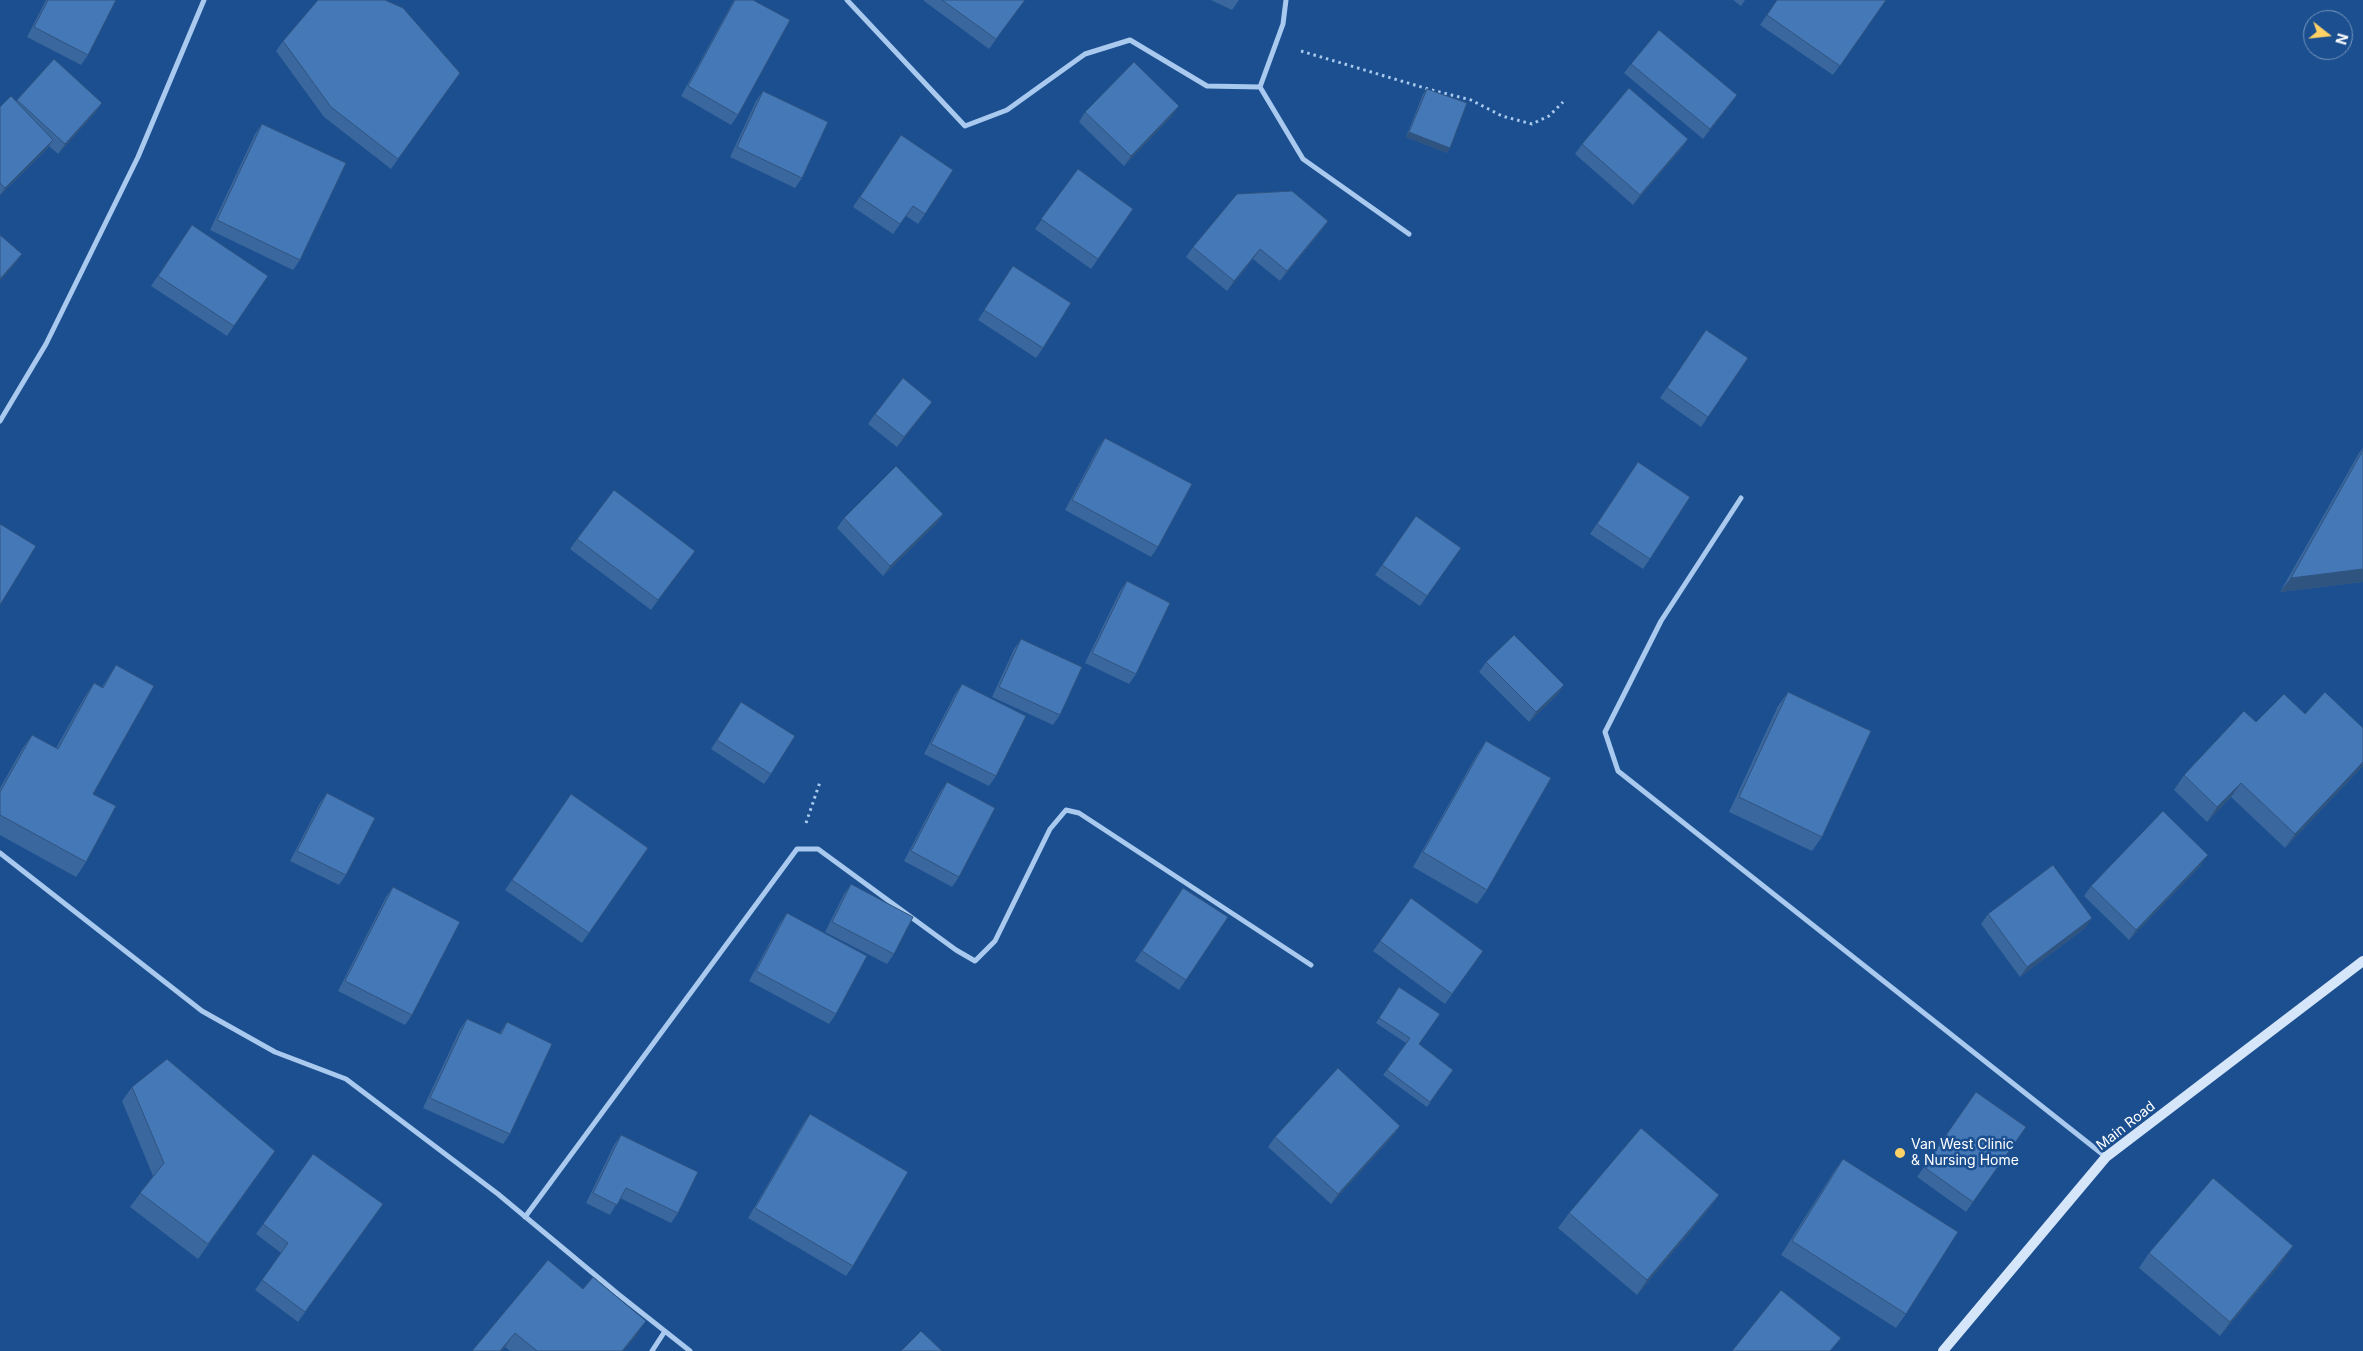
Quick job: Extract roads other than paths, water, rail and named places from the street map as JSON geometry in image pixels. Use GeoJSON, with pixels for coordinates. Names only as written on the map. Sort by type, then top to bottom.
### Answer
{"type":"FeatureCollection","features":[{"type":"Feature","properties":{"kind":"main road","name":"Main Road"},"geometry":{"type":"LineString","coordinates":[[1943,1351],[2106,1157],[2363,961]]}},
{"type":"Feature","properties":{"kind":"street"},"geometry":{"type":"LineString","coordinates":[[0,421],[46,344],[138,157],[204,0]]}},
{"type":"Feature","properties":{"kind":"street"},"geometry":{"type":"LineString","coordinates":[[847,0],[965,126],[1007,110],[1086,54],[1130,40],[1208,86],[1260,87]]}},
{"type":"Feature","properties":{"kind":"street"},"geometry":{"type":"LineString","coordinates":[[1286,0],[1283,24],[1260,87],[1303,159],[1410,234]]}},
{"type":"Feature","properties":{"kind":"street"},"geometry":{"type":"LineString","coordinates":[[1741,498],[1661,621],[1606,732],[1618,771],[2106,1157]]}},
{"type":"Feature","properties":{"kind":"street"},"geometry":{"type":"LineString","coordinates":[[525,1217],[797,850],[818,849],[975,962],[995,941],[1050,829],[1066,810],[1079,814],[1311,965]]}},
{"type":"Feature","properties":{"kind":"street"},"geometry":{"type":"LineString","coordinates":[[0,853],[202,1011],[275,1052],[346,1079],[498,1194],[690,1351]]}},
{"type":"Feature","properties":{"kind":"street"},"geometry":{"type":"LineString","coordinates":[[652,1351],[665,1331]]}},
{"type":"Feature","properties":{"kind":"place","name":"Van West Clinic & Nursing Home"},"geometry":{"type":"Point","coordinates":[1900,1153]}}]}
